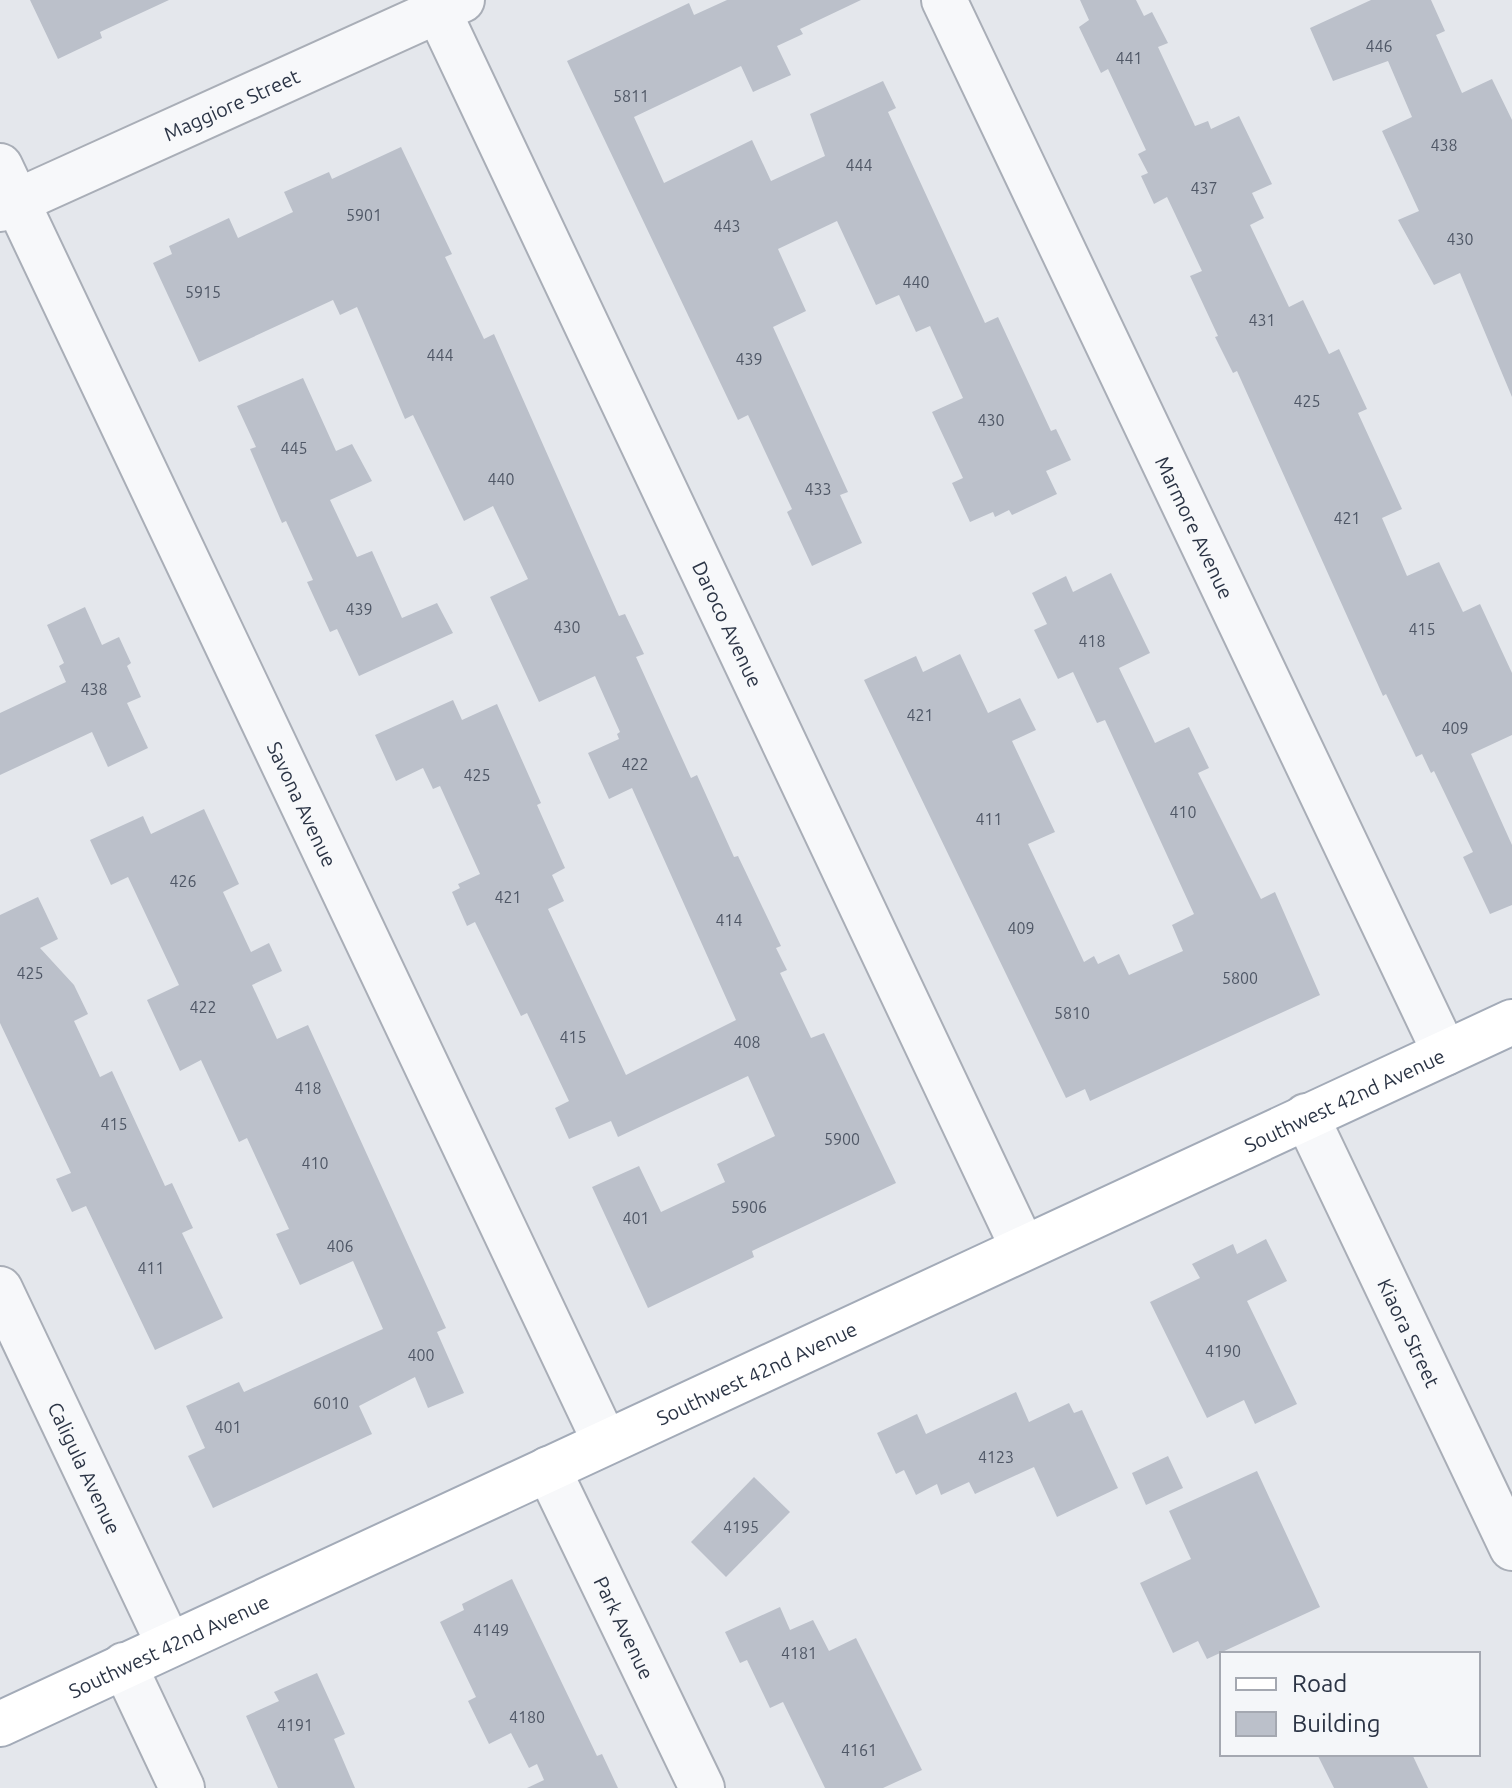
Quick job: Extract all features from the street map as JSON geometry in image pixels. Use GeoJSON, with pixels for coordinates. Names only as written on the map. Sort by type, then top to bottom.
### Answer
{"type":"FeatureCollection","features":[{"type":"Feature","properties":{"kind":"main road","name":"Southwest 42nd Avenue"},"geometry":{"type":"LineString","coordinates":[[0,1724],[1512,1022]]}},
{"type":"Feature","properties":{"kind":"street","name":"Marmore Avenue"},"geometry":{"type":"LineString","coordinates":[[944,0],[1445,1053]]}},
{"type":"Feature","properties":{"kind":"street","name":"Maggiore Street"},"geometry":{"type":"LineString","coordinates":[[6,192],[444,4]]}},
{"type":"Feature","properties":{"kind":"street","name":"Daroco Avenue"},"geometry":{"type":"LineString","coordinates":[[444,4],[1023,1248]]}},
{"type":"Feature","properties":{"kind":"street","name":"Savona Avenue"},"geometry":{"type":"LineString","coordinates":[[6,192],[605,1442]]}},
{"type":"Feature","properties":{"kind":"street","name":"Kiaora Street"},"geometry":{"type":"LineString","coordinates":[[1306,1116],[1512,1548]]}},
{"type":"Feature","properties":{"kind":"street","name":"Caligula Avenue"},"geometry":{"type":"LineString","coordinates":[[0,1289],[169,1645]]}},
{"type":"Feature","properties":{"kind":"street","name":"Park Avenue"},"geometry":{"type":"LineString","coordinates":[[548,1469],[702,1788]]}},
{"type":"Feature","properties":{"kind":"street"},"geometry":{"type":"LineString","coordinates":[[124,1665],[182,1788]]}},
{"type":"Feature","properties":{"kind":"building"},"geometry":{"type":"Polygon","coordinates":[[[30,0],[169,0],[100,32],[102,38],[58,59],[30,0]]]}},
{"type":"Feature","properties":{"kind":"building"},"geometry":{"type":"Polygon","coordinates":[[[727,0],[861,0],[800,29],[803,34],[777,46],[791,75],[753,92],[741,66],[634,117],[664,183],[752,140],[771,181],[825,156],[810,114],[883,81],[896,108],[888,112],[985,323],[998,317],[1051,431],[1056,429],[1071,460],[1046,471],[1057,494],[1012,515],[1009,510],[995,517],[993,512],[970,522],[952,483],[963,478],[932,412],[963,398],[930,326],[916,332],[899,295],[876,305],[837,221],[778,249],[806,311],[773,327],[848,492],[840,495],[862,543],[812,566],[787,512],[792,509],[748,415],[738,420],[567,61],[689,3],[694,15],[727,0]]]}},
{"type":"Feature","properties":{"kind":"building"},"geometry":{"type":"Polygon","coordinates":[[[1080,0],[1136,0],[1144,16],[1152,12],[1168,43],[1158,47],[1195,126],[1208,121],[1211,129],[1239,116],[1272,184],[1252,193],[1264,218],[1250,225],[1289,307],[1303,300],[1329,354],[1339,349],[1367,409],[1358,413],[1402,509],[1382,518],[1407,576],[1439,562],[1463,612],[1480,604],[1512,673],[1512,735],[1471,754],[1512,845],[1512,905],[1490,914],[1463,857],[1473,852],[1434,771],[1431,773],[1422,754],[1416,757],[1386,694],[1383,696],[1237,371],[1233,373],[1215,337],[1218,336],[1190,276],[1202,271],[1167,197],[1154,204],[1141,176],[1148,173],[1138,154],[1146,150],[1108,69],[1101,73],[1079,27],[1089,20],[1080,0]]]}},
{"type":"Feature","properties":{"kind":"building"},"geometry":{"type":"Polygon","coordinates":[[[1371,0],[1431,0],[1445,31],[1436,35],[1462,93],[1492,79],[1512,120],[1512,397],[1460,273],[1434,285],[1398,220],[1419,211],[1382,131],[1412,117],[1388,61],[1333,81],[1310,28],[1371,0]]]}},
{"type":"Feature","properties":{"kind":"building"},"geometry":{"type":"Polygon","coordinates":[[[401,147],[452,254],[445,257],[484,339],[494,334],[619,616],[625,614],[644,654],[636,657],[691,778],[697,775],[734,857],[738,856],[781,946],[776,948],[787,970],[780,973],[811,1038],[824,1033],[896,1183],[752,1251],[754,1257],[648,1308],[592,1187],[639,1166],[661,1212],[725,1182],[717,1164],[775,1136],[748,1076],[618,1137],[611,1121],[569,1139],[555,1108],[569,1101],[527,1013],[521,1016],[475,922],[467,926],[452,892],[460,888],[458,884],[480,874],[440,786],[433,789],[423,768],[396,781],[375,735],[453,700],[462,720],[497,704],[541,803],[537,805],[565,868],[552,875],[564,901],[548,909],[626,1075],[736,1020],[632,788],[609,799],[588,753],[619,739],[617,734],[620,732],[595,676],[539,702],[490,597],[528,579],[493,506],[464,521],[413,415],[405,419],[357,307],[340,315],[333,300],[199,362],[153,263],[172,254],[169,246],[229,218],[238,238],[293,212],[284,192],[329,172],[332,179],[401,147]]]}},
{"type":"Feature","properties":{"kind":"building"},"geometry":{"type":"Polygon","coordinates":[[[303,378],[336,451],[352,444],[372,481],[330,500],[357,557],[372,551],[402,618],[437,603],[453,633],[359,676],[337,629],[330,632],[307,582],[313,580],[286,521],[282,523],[250,449],[256,447],[237,406],[303,378]]]}},
{"type":"Feature","properties":{"kind":"building"},"geometry":{"type":"Polygon","coordinates":[[[1111,573],[1150,653],[1119,668],[1155,743],[1189,727],[1209,768],[1198,773],[1261,899],[1275,892],[1320,995],[1090,1101],[1085,1089],[1066,1098],[864,680],[916,656],[923,672],[960,654],[988,713],[1020,698],[1036,730],[1012,741],[1055,832],[1028,844],[1084,962],[1094,956],[1098,964],[1119,954],[1129,975],[1183,951],[1172,925],[1194,914],[1105,720],[1097,723],[1073,672],[1058,679],[1034,630],[1047,624],[1032,593],[1066,576],[1073,592],[1111,573]]]}},
{"type":"Feature","properties":{"kind":"building"},"geometry":{"type":"Polygon","coordinates":[[[85,607],[102,645],[119,637],[131,663],[127,666],[141,697],[127,703],[148,748],[108,767],[92,732],[0,775],[0,713],[66,682],[59,666],[64,663],[47,625],[85,607]]]}},
{"type":"Feature","properties":{"kind":"building"},"geometry":{"type":"Polygon","coordinates":[[[204,809],[239,884],[223,892],[251,952],[269,943],[282,971],[252,985],[277,1039],[308,1025],[446,1328],[437,1332],[464,1393],[428,1408],[415,1377],[359,1406],[372,1434],[213,1508],[188,1456],[205,1448],[186,1406],[239,1382],[244,1392],[383,1329],[353,1261],[300,1285],[276,1234],[289,1229],[247,1138],[239,1142],[201,1060],[180,1071],[147,1000],[179,985],[128,877],[111,885],[90,840],[143,816],[151,834],[204,809]]]}},
{"type":"Feature","properties":{"kind":"building"},"geometry":{"type":"Polygon","coordinates":[[[38,897],[58,939],[40,948],[74,985],[88,1014],[74,1021],[100,1077],[112,1071],[165,1186],[172,1183],[193,1228],[182,1233],[223,1318],[155,1350],[86,1206],[72,1212],[56,1179],[71,1173],[0,1023],[0,915],[38,897]]]}},
{"type":"Feature","properties":{"kind":"building"},"geometry":{"type":"Polygon","coordinates":[[[1266,1239],[1287,1281],[1247,1301],[1297,1404],[1255,1424],[1244,1400],[1207,1418],[1150,1302],[1200,1278],[1192,1264],[1233,1244],[1237,1254],[1266,1239]]]}},
{"type":"Feature","properties":{"kind":"building"},"geometry":{"type":"Polygon","coordinates":[[[1016,1392],[1029,1422],[1069,1403],[1074,1413],[1082,1410],[1118,1488],[1057,1517],[1034,1467],[975,1494],[969,1482],[941,1495],[937,1484],[916,1495],[904,1470],[896,1474],[877,1433],[917,1414],[926,1434],[1016,1392]]]}},
{"type":"Feature","properties":{"kind":"building"},"geometry":{"type":"Polygon","coordinates":[[[1168,1456],[1183,1488],[1146,1505],[1132,1473],[1168,1456]]]}},
{"type":"Feature","properties":{"kind":"building"},"geometry":{"type":"Polygon","coordinates":[[[1257,1471],[1320,1607],[1207,1659],[1198,1641],[1173,1653],[1140,1583],[1191,1559],[1169,1511],[1257,1471]]]}},
{"type":"Feature","properties":{"kind":"building"},"geometry":{"type":"Polygon","coordinates":[[[754,1477],[790,1512],[726,1577],[691,1542],[754,1477]]]}},
{"type":"Feature","properties":{"kind":"building"},"geometry":{"type":"Polygon","coordinates":[[[512,1579],[597,1756],[602,1754],[618,1788],[527,1788],[544,1780],[537,1764],[529,1768],[511,1733],[489,1744],[468,1701],[476,1697],[440,1622],[464,1610],[462,1604],[512,1579]]]}},
{"type":"Feature","properties":{"kind":"building"},"geometry":{"type":"Polygon","coordinates":[[[780,1607],[790,1630],[813,1620],[829,1651],[856,1638],[922,1770],[883,1788],[825,1788],[783,1702],[770,1708],[747,1660],[740,1663],[725,1632],[780,1607]]]}},
{"type":"Feature","properties":{"kind":"building"},"geometry":{"type":"Polygon","coordinates":[[[317,1673],[345,1734],[334,1739],[355,1788],[278,1788],[246,1716],[279,1701],[274,1692],[317,1673]]]}},
{"type":"Feature","properties":{"kind":"building"},"geometry":{"type":"Polygon","coordinates":[[[1318,1756],[1413,1756],[1428,1788],[1334,1788],[1318,1756]]]}}]}
